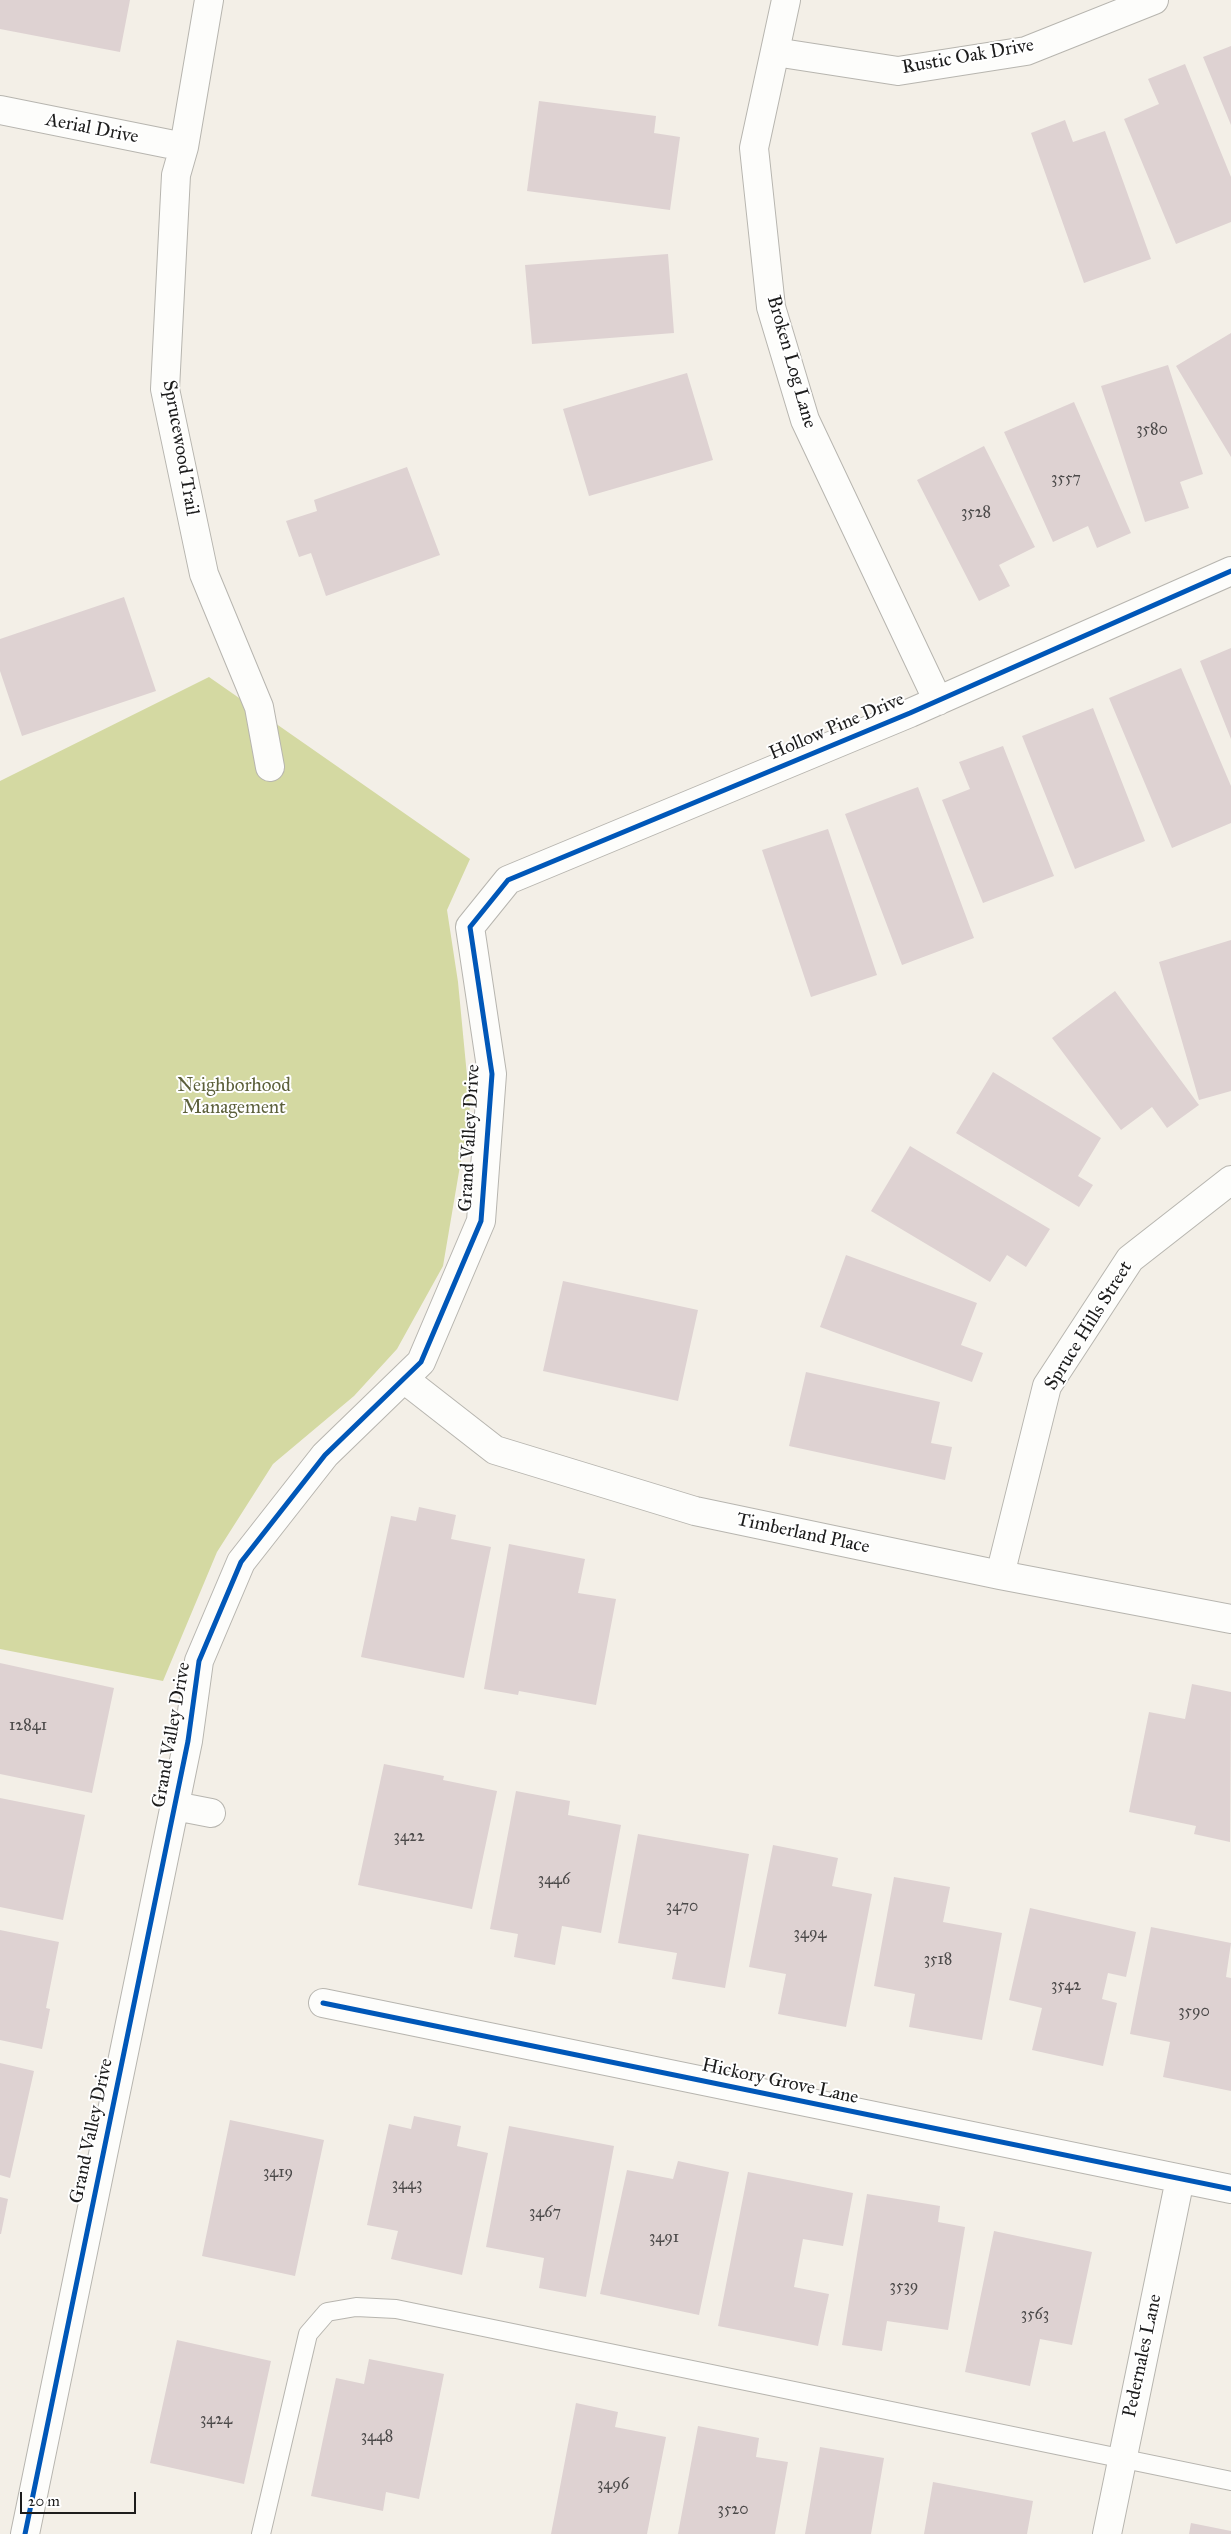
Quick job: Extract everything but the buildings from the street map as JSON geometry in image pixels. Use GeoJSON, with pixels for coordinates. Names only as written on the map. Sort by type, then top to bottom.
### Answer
{"type":"FeatureCollection","features":[{"type":"Feature","properties":{"kind":"street","name":"Sprucewood Trail"},"geometry":{"type":"LineString","coordinates":[[210,0],[184,147],[176,175],[165,389],[204,574],[259,708],[270,767]]}},
{"type":"Feature","properties":{"kind":"street","name":"Broken Log Lane"},"geometry":{"type":"LineString","coordinates":[[786,0],[754,148],[771,307],[805,420],[938,701]]}},
{"type":"Feature","properties":{"kind":"street","name":"Rustic Oak Drive"},"geometry":{"type":"LineString","coordinates":[[775,52],[898,71],[1026,51],[1154,0]]}},
{"type":"Feature","properties":{"kind":"street","name":"Aerial Drive"},"geometry":{"type":"LineString","coordinates":[[0,110],[184,147]]}},
{"type":"Feature","properties":{"kind":"street","name":"Hollow Pine Drive"},"geometry":{"type":"LineString","coordinates":[[470,927],[508,880],[938,701],[1231,571]]}},
{"type":"Feature","properties":{"kind":"street","name":"Grand Valley Drive"},"geometry":{"type":"LineString","coordinates":[[25,2534],[188,1741],[199,1661],[241,1562],[325,1455],[421,1362],[481,1221],[492,1074],[470,927]]}},
{"type":"Feature","properties":{"kind":"street","name":"Spruce Hills Street"},"geometry":{"type":"LineString","coordinates":[[1000,1575],[1047,1386],[1130,1259],[1231,1180]]}},
{"type":"Feature","properties":{"kind":"street","name":"Timberland Place"},"geometry":{"type":"LineString","coordinates":[[404,1378],[495,1450],[696,1511],[1000,1575],[1231,1619]]}},
{"type":"Feature","properties":{"kind":"street","name":"Grand Valley Drive"},"geometry":{"type":"LineString","coordinates":[[174,1806],[211,1813]]}},
{"type":"Feature","properties":{"kind":"street","name":"Hickory Grove Lane"},"geometry":{"type":"LineString","coordinates":[[323,2003],[1231,2189]]}},
{"type":"Feature","properties":{"kind":"street","name":"Pedernales Lane"},"geometry":{"type":"LineString","coordinates":[[1107,2534],[1180,2179]]}},
{"type":"Feature","properties":{"kind":"lane"},"geometry":{"type":"LineString","coordinates":[[261,2534],[308,2334],[327,2312],[356,2307],[396,2309],[1122,2457],[1231,2481]]}},
{"type":"Feature","properties":{"kind":"green space","name":"Neighborhood Management"},"geometry":{"type":"Polygon","coordinates":[[[209,677],[470,859],[447,910],[458,982],[470,1107],[443,1266],[397,1349],[354,1396],[273,1464],[217,1552],[163,1681],[0,1649],[0,781],[209,677]]]}},
{"type":"Feature","properties":{"kind":"cycle path"},"geometry":{"type":"LineString","coordinates":[[25,2534],[188,1741],[199,1661],[241,1562],[325,1455],[421,1362],[481,1221],[492,1074],[470,927],[508,880],[910,713],[1231,571]]}},
{"type":"Feature","properties":{"kind":"cycle path"},"geometry":{"type":"LineString","coordinates":[[323,2003],[1231,2189]]}}]}
